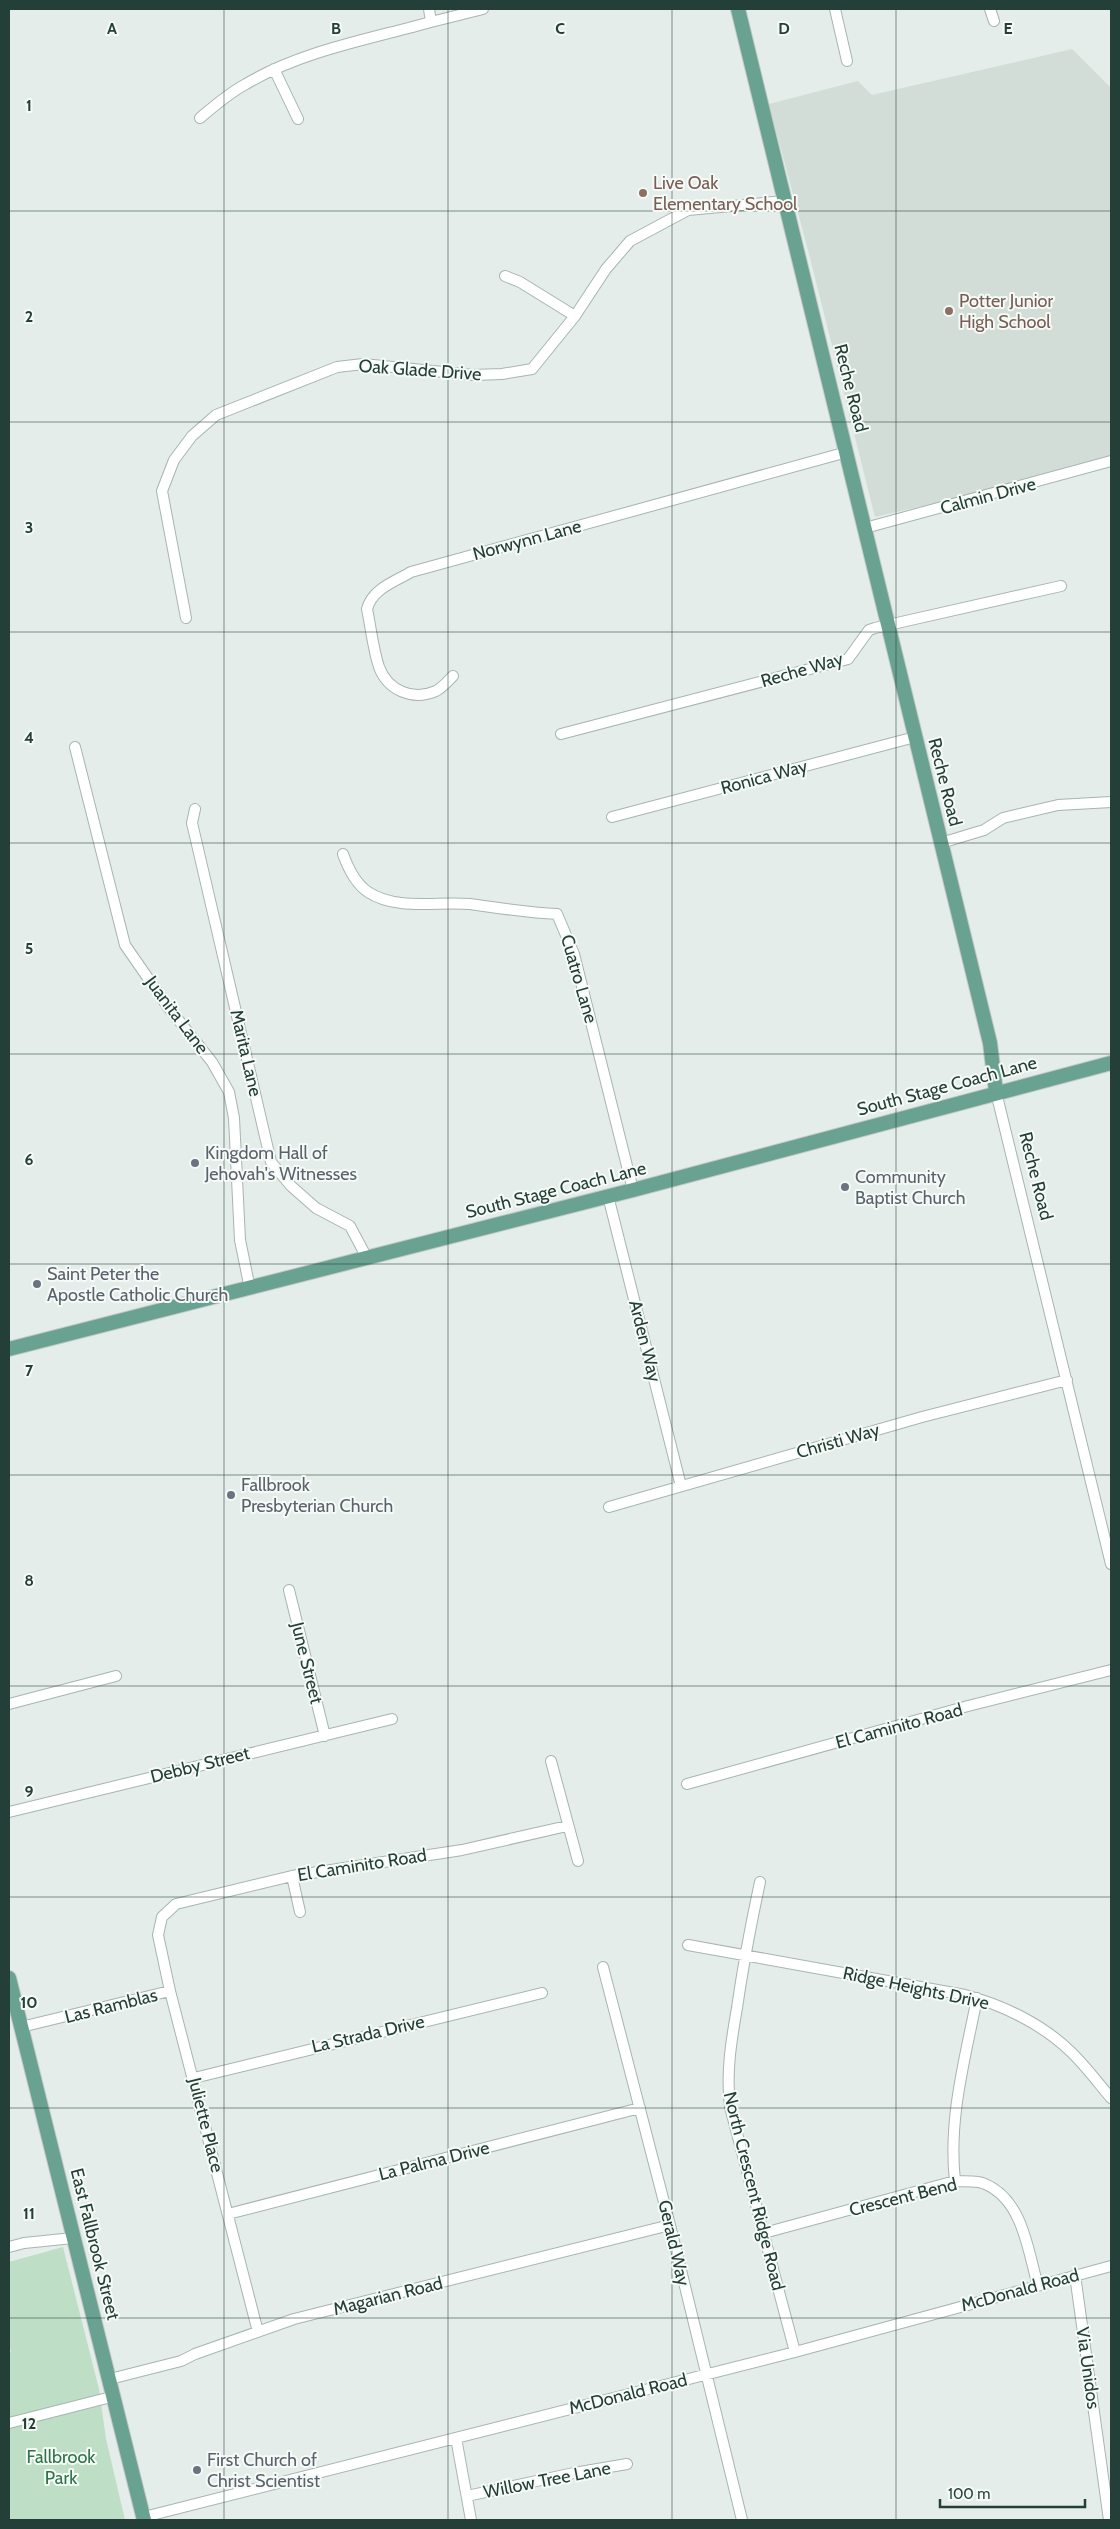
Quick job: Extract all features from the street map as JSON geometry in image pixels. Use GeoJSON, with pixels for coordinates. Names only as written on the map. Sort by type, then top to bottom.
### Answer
{"type":"FeatureCollection","features":[{"type":"Feature","properties":{"kind":"main road","name":"Reche Road"},"geometry":{"type":"LineString","coordinates":[[738,9],[990,1043],[996,1092]]}},
{"type":"Feature","properties":{"kind":"main road","name":"South Stage Coach Lane"},"geometry":{"type":"LineString","coordinates":[[9,1349],[633,1190],[996,1092],[1111,1063]]}},
{"type":"Feature","properties":{"kind":"main road","name":"East Fallbrook Street"},"geometry":{"type":"LineString","coordinates":[[9,1978],[73,2238],[115,2396],[144,2519]]}},
{"type":"Feature","properties":{"kind":"street"},"geometry":{"type":"LineString","coordinates":[[429,9],[431,22]]}},
{"type":"Feature","properties":{"kind":"street"},"geometry":{"type":"LineString","coordinates":[[200,118],[246,84],[274,70],[327,51],[483,9]]}},
{"type":"Feature","properties":{"kind":"street"},"geometry":{"type":"LineString","coordinates":[[835,9],[847,61]]}},
{"type":"Feature","properties":{"kind":"street"},"geometry":{"type":"LineString","coordinates":[[990,9],[994,21]]}},
{"type":"Feature","properties":{"kind":"street"},"geometry":{"type":"LineString","coordinates":[[274,70],[298,119]]}},
{"type":"Feature","properties":{"kind":"street","name":"Oak Glade Drive"},"geometry":{"type":"LineString","coordinates":[[186,618],[162,491],[174,460],[192,436],[216,415],[337,367],[363,364],[473,375],[502,374],[532,369],[575,316],[606,269],[630,241],[688,210],[785,201]]}},
{"type":"Feature","properties":{"kind":"street"},"geometry":{"type":"LineString","coordinates":[[505,276],[520,282],[575,316]]}},
{"type":"Feature","properties":{"kind":"street","name":"Norwynn Lane"},"geometry":{"type":"LineString","coordinates":[[453,676],[437,691],[414,697],[397,690],[385,678],[379,667],[367,609],[369,600],[376,592],[411,572],[847,452]]}},
{"type":"Feature","properties":{"kind":"street","name":"Calmin Drive"},"geometry":{"type":"LineString","coordinates":[[865,528],[1111,461]]}},
{"type":"Feature","properties":{"kind":"street","name":"Reche Way"},"geometry":{"type":"LineString","coordinates":[[561,734],[848,659],[870,630],[1062,586]]}},
{"type":"Feature","properties":{"kind":"street","name":"Ronica Way"},"geometry":{"type":"LineString","coordinates":[[612,817],[915,737]]}},
{"type":"Feature","properties":{"kind":"street","name":"Juanita Lane"},"geometry":{"type":"LineString","coordinates":[[75,747],[125,945],[168,1007],[212,1062],[229,1092],[234,1118],[240,1240],[250,1289]]}},
{"type":"Feature","properties":{"kind":"street"},"geometry":{"type":"LineString","coordinates":[[940,844],[984,830],[1002,818],[1058,805],[1111,802]]}},
{"type":"Feature","properties":{"kind":"street","name":"Marita Lane"},"geometry":{"type":"LineString","coordinates":[[195,810],[192,822],[271,1162],[291,1186],[316,1208],[350,1226],[367,1258]]}},
{"type":"Feature","properties":{"kind":"street","name":"Cuatro Lane"},"geometry":{"type":"LineString","coordinates":[[343,854],[349,871],[367,892],[389,901],[401,904],[470,904],[533,913],[557,914],[574,954],[633,1190]]}},
{"type":"Feature","properties":{"kind":"street","name":"Reche Road"},"geometry":{"type":"LineString","coordinates":[[996,1092],[1111,1564]]}},
{"type":"Feature","properties":{"kind":"street","name":"Arden Way"},"geometry":{"type":"LineString","coordinates":[[608,1196],[681,1486]]}},
{"type":"Feature","properties":{"kind":"street","name":"Christi Way"},"geometry":{"type":"LineString","coordinates":[[609,1506],[922,1417],[1067,1380]]}},
{"type":"Feature","properties":{"kind":"street","name":"June Street"},"geometry":{"type":"LineString","coordinates":[[289,1590],[325,1736]]}},
{"type":"Feature","properties":{"kind":"street","name":"El Caminito Road"},"geometry":{"type":"LineString","coordinates":[[687,1784],[968,1706],[1111,1670]]}},
{"type":"Feature","properties":{"kind":"street"},"geometry":{"type":"LineString","coordinates":[[9,1704],[116,1676]]}},
{"type":"Feature","properties":{"kind":"street","name":"Debby Street"},"geometry":{"type":"LineString","coordinates":[[9,1812],[392,1719]]}},
{"type":"Feature","properties":{"kind":"street"},"geometry":{"type":"LineString","coordinates":[[551,1761],[578,1861]]}},
{"type":"Feature","properties":{"kind":"street","name":"El Caminito Road"},"geometry":{"type":"LineString","coordinates":[[162,1917],[176,1904],[292,1876],[462,1850],[567,1826]]}},
{"type":"Feature","properties":{"kind":"street"},"geometry":{"type":"LineString","coordinates":[[292,1876],[300,1912]]}},
{"type":"Feature","properties":{"kind":"street","name":"North Crescent Ridge Road"},"geometry":{"type":"LineString","coordinates":[[760,1882],[745,1955],[728,2066],[728,2086],[730,2107],[794,2352]]}},
{"type":"Feature","properties":{"kind":"street","name":"Juliette Place"},"geometry":{"type":"LineString","coordinates":[[162,1917],[158,1935],[170,1991],[258,2332]]}},
{"type":"Feature","properties":{"kind":"street","name":"Ridge Heights Drive"},"geometry":{"type":"LineString","coordinates":[[688,1945],[977,1998],[1004,2007],[1047,2032],[1071,2052],[1111,2098]]}},
{"type":"Feature","properties":{"kind":"street","name":"Gerald Way"},"geometry":{"type":"LineString","coordinates":[[603,1967],[670,2226],[704,2374],[742,2520]]}},
{"type":"Feature","properties":{"kind":"street","name":"Las Ramblas"},"geometry":{"type":"LineString","coordinates":[[21,2027],[170,1991]]}},
{"type":"Feature","properties":{"kind":"street","name":"La Strada Drive"},"geometry":{"type":"LineString","coordinates":[[194,2078],[542,1993]]}},
{"type":"Feature","properties":{"kind":"street"},"geometry":{"type":"LineString","coordinates":[[954,2181],[951,2151],[956,2104],[977,1998]]}},
{"type":"Feature","properties":{"kind":"street","name":"La Palma Drive"},"geometry":{"type":"LineString","coordinates":[[228,2214],[640,2108]]}},
{"type":"Feature","properties":{"kind":"street","name":"Crescent Bend"},"geometry":{"type":"LineString","coordinates":[[764,2233],[954,2181],[985,2183],[1010,2202],[1021,2222],[1038,2286]]}},
{"type":"Feature","properties":{"kind":"street","name":"Magarian Road"},"geometry":{"type":"LineString","coordinates":[[110,2378],[181,2361],[195,2354],[294,2319],[670,2226]]}},
{"type":"Feature","properties":{"kind":"street"},"geometry":{"type":"LineString","coordinates":[[9,2247],[24,2243],[73,2238]]}},
{"type":"Feature","properties":{"kind":"street","name":"McDonald Road"},"geometry":{"type":"LineString","coordinates":[[144,2519],[794,2352],[1111,2266]]}},
{"type":"Feature","properties":{"kind":"street","name":"Via Unidos"},"geometry":{"type":"LineString","coordinates":[[1075,2275],[1109,2520]]}},
{"type":"Feature","properties":{"kind":"street"},"geometry":{"type":"LineString","coordinates":[[9,2423],[115,2396]]}},
{"type":"Feature","properties":{"kind":"street"},"geometry":{"type":"LineString","coordinates":[[456,2438],[471,2520]]}},
{"type":"Feature","properties":{"kind":"street","name":"Willow Tree Lane"},"geometry":{"type":"LineString","coordinates":[[467,2496],[574,2472],[627,2464]]}},
{"type":"Feature","properties":{"kind":"shaded area"},"geometry":{"type":"Polygon","coordinates":[[[1072,49],[1111,88],[1111,456],[974,494],[875,517],[769,104],[858,81],[872,95],[1072,49]]]}},
{"type":"Feature","properties":{"kind":"green space","name":"Fallbrook Park"},"geometry":{"type":"Polygon","coordinates":[[[63,2247],[99,2389],[106,2439],[125,2520],[9,2520],[9,2353],[11,2352],[9,2342],[9,2262],[63,2247]]]}},
{"type":"Feature","properties":{"kind":"place","name":"Live Oak Elementary School"},"geometry":{"type":"Point","coordinates":[643,193]}},
{"type":"Feature","properties":{"kind":"place","name":"Potter Junior High School"},"geometry":{"type":"Point","coordinates":[949,311]}},
{"type":"Feature","properties":{"kind":"place","name":"Kingdom Hall of Jehovah's Witnesses"},"geometry":{"type":"Point","coordinates":[195,1163]}},
{"type":"Feature","properties":{"kind":"place","name":"Community Baptist Church"},"geometry":{"type":"Point","coordinates":[845,1187]}},
{"type":"Feature","properties":{"kind":"place","name":"Saint Peter the Apostle Catholic Church"},"geometry":{"type":"Point","coordinates":[37,1284]}},
{"type":"Feature","properties":{"kind":"place","name":"Fallbrook Presbyterian Church"},"geometry":{"type":"Point","coordinates":[231,1495]}},
{"type":"Feature","properties":{"kind":"place","name":"First Church of Christ Scientist"},"geometry":{"type":"Point","coordinates":[197,2470]}}]}
